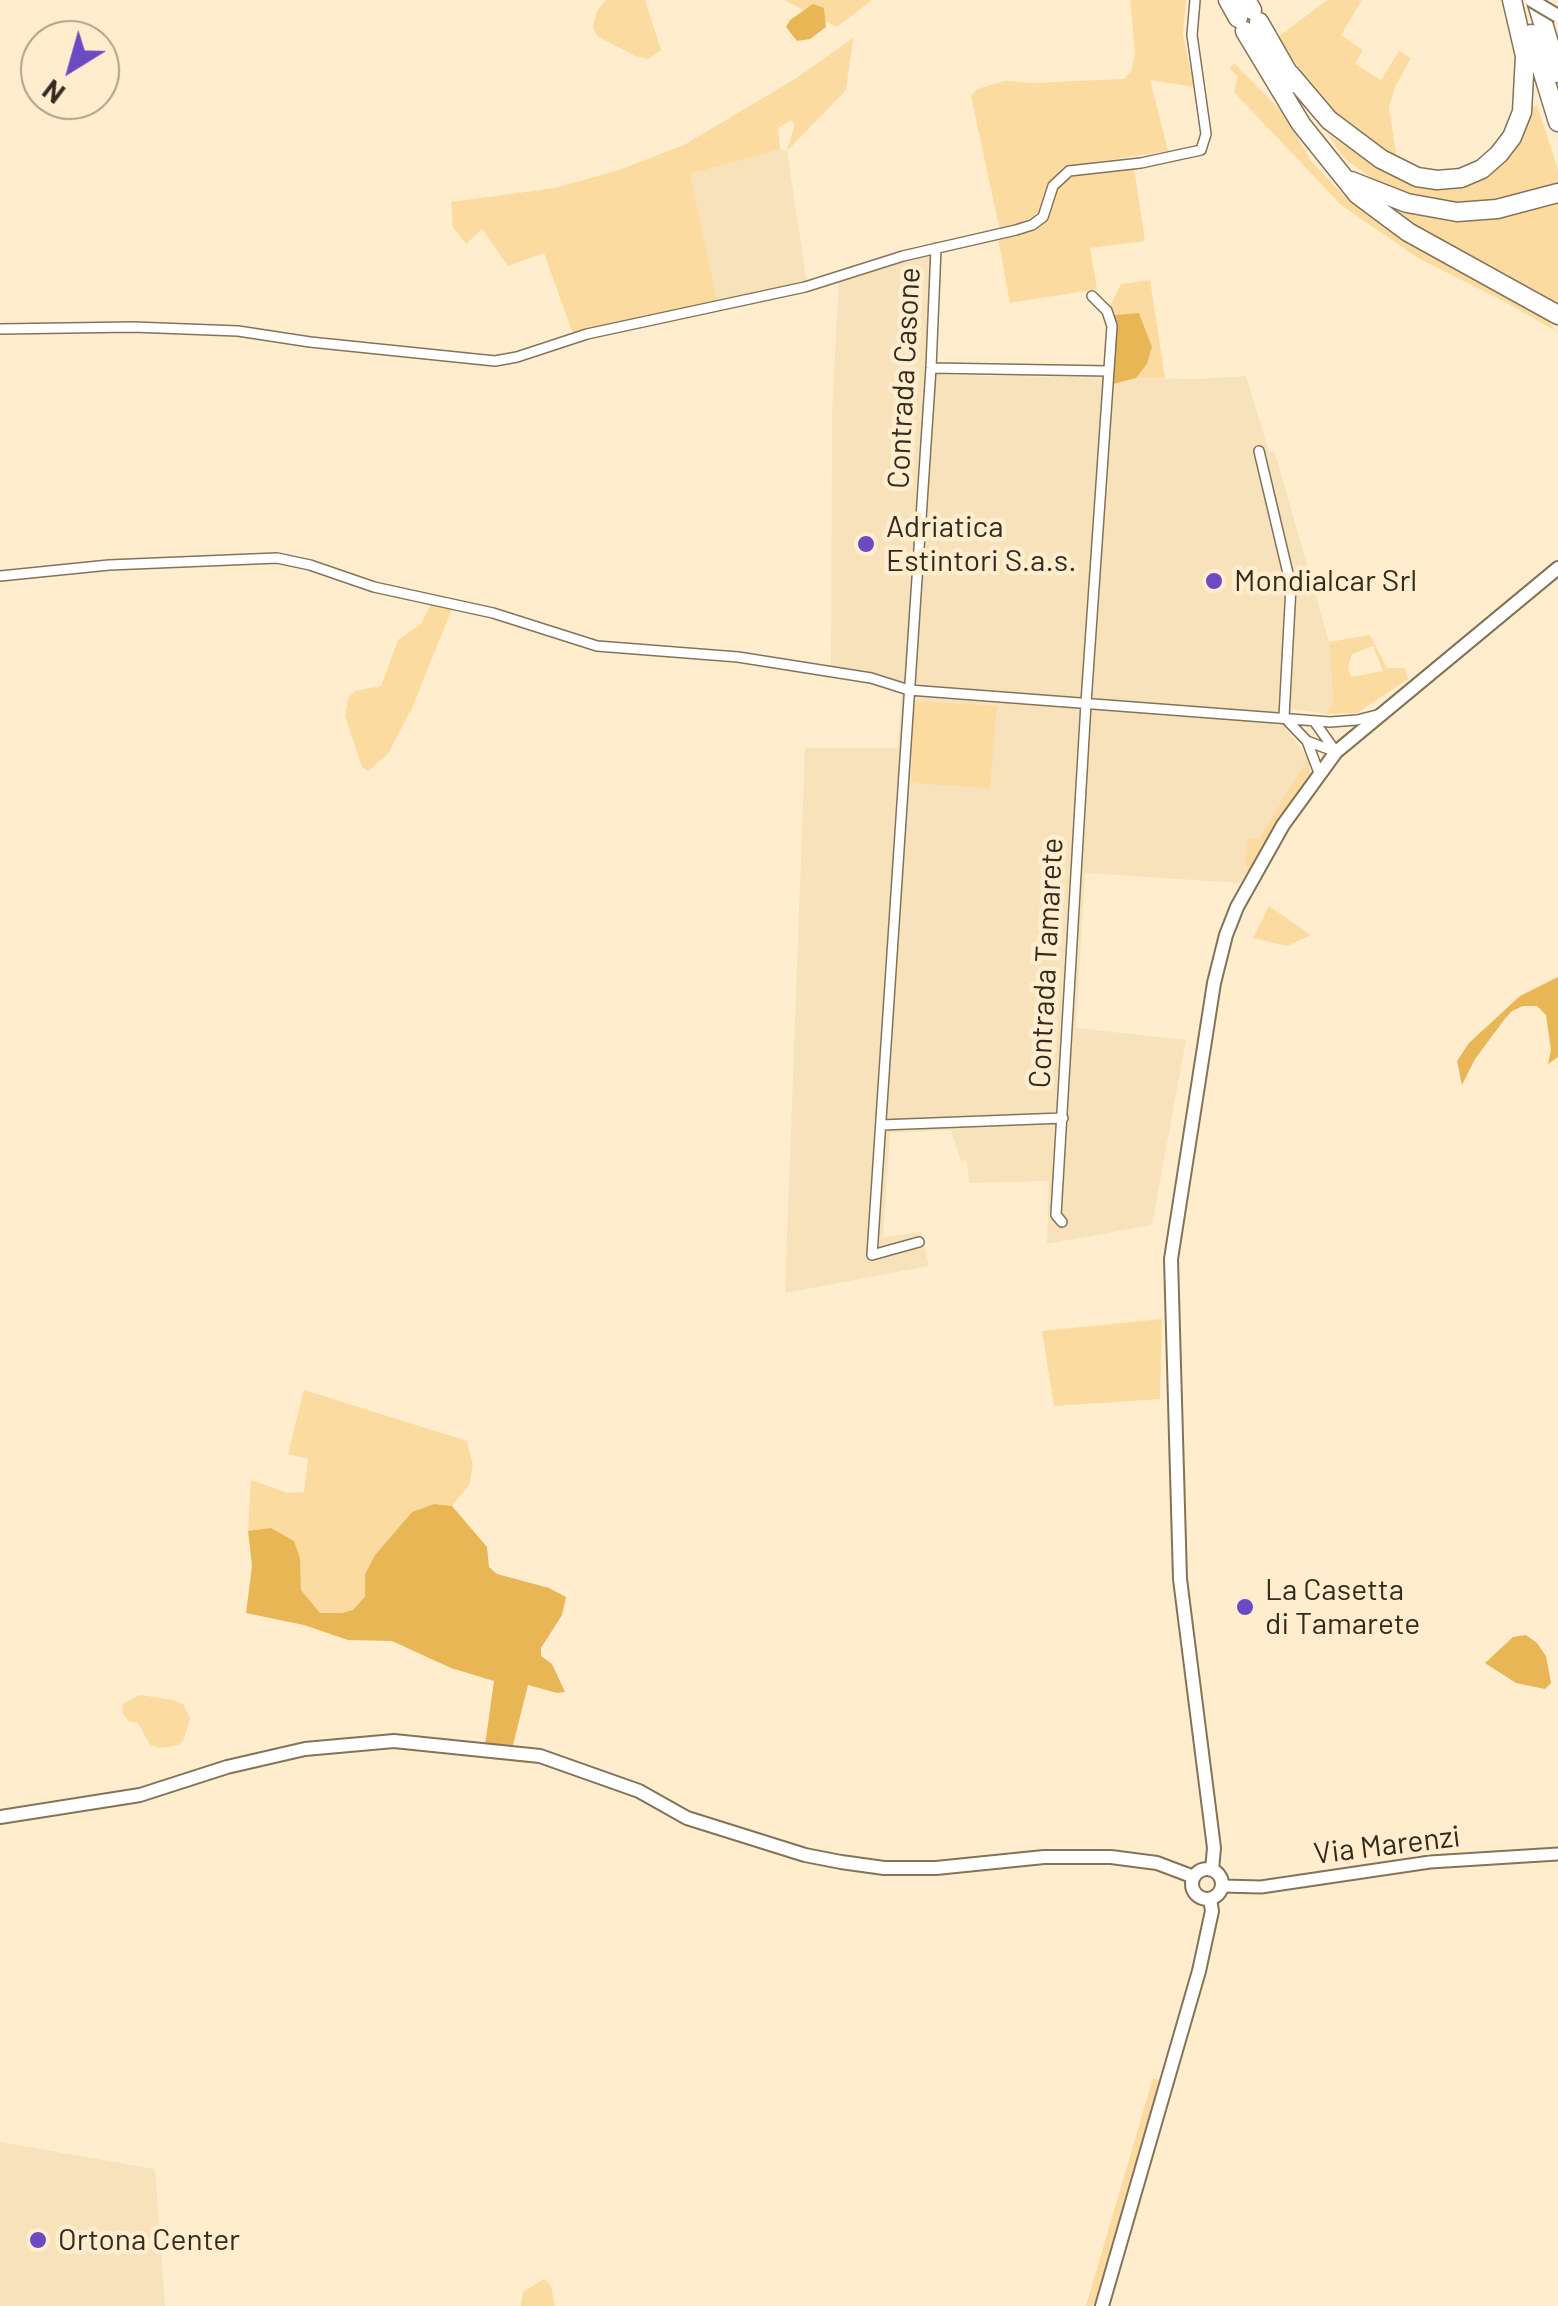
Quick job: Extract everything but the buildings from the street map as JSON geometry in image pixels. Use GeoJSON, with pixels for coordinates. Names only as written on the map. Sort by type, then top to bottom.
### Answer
{"type":"FeatureCollection","features":[{"type":"Feature","properties":{"kind":"highway"},"geometry":{"type":"LineString","coordinates":[[1228,0],[1248,16],[1329,120],[1380,160],[1437,180],[1460,178],[1482,168],[1512,137],[1522,112],[1525,56],[1512,0]]}},
{"type":"Feature","properties":{"kind":"highway"},"geometry":{"type":"LineString","coordinates":[[1521,0],[1558,122]]}},
{"type":"Feature","properties":{"kind":"highway"},"geometry":{"type":"LineString","coordinates":[[1533,0],[1558,72]]}},
{"type":"Feature","properties":{"kind":"highway"},"geometry":{"type":"LineString","coordinates":[[1248,16],[1286,102],[1357,194],[1408,232],[1558,315]]}},
{"type":"Feature","properties":{"kind":"highway"},"geometry":{"type":"LineString","coordinates":[[1290,74],[1316,130],[1374,190]]}},
{"type":"Feature","properties":{"kind":"highway"},"geometry":{"type":"LineString","coordinates":[[1338,173],[1398,200],[1447,212],[1485,211],[1558,192]]}},
{"type":"Feature","properties":{"kind":"main road"},"geometry":{"type":"LineString","coordinates":[[1533,0],[1558,16]]}},
{"type":"Feature","properties":{"kind":"main road"},"geometry":{"type":"LineString","coordinates":[[1212,1870],[1214,1848],[1180,1579],[1171,1260],[1214,983],[1226,936],[1283,825],[1336,752],[1377,714],[1558,568]]}},
{"type":"Feature","properties":{"kind":"main road"},"geometry":{"type":"LineString","coordinates":[[0,1816],[140,1795],[227,1767],[305,1749],[394,1741],[540,1756],[638,1791],[688,1818],[804,1855],[841,1862],[884,1868],[936,1868],[1044,1857],[1111,1858],[1157,1863],[1194,1877]]}},
{"type":"Feature","properties":{"kind":"main road"},"geometry":{"type":"LineString","coordinates":[[1202,1870],[1212,1870],[1220,1876],[1222,1886],[1218,1895],[1210,1899],[1196,1895],[1194,1877],[1202,1870]]}},
{"type":"Feature","properties":{"kind":"main road"},"geometry":{"type":"LineString","coordinates":[[1102,2306],[1199,1972],[1212,1911],[1210,1899]]}},
{"type":"Feature","properties":{"kind":"street"},"geometry":{"type":"LineString","coordinates":[[0,328],[238,330],[310,342],[496,360],[587,334],[805,287],[936,248],[1032,225],[1042,217],[1053,186],[1069,171],[1141,164],[1200,150],[1206,134],[1192,36],[1194,0]]}},
{"type":"Feature","properties":{"kind":"street","name":"Contrada Casone"},"geometry":{"type":"LineString","coordinates":[[918,1242],[872,1256],[936,248]]}},
{"type":"Feature","properties":{"kind":"street","name":"Contrada Tamarete"},"geometry":{"type":"LineString","coordinates":[[1062,1222],[1056,1215],[1112,326],[1107,311],[1092,296]]}},
{"type":"Feature","properties":{"kind":"street"},"geometry":{"type":"LineString","coordinates":[[931,368],[1109,371]]}},
{"type":"Feature","properties":{"kind":"street"},"geometry":{"type":"LineString","coordinates":[[1259,452],[1291,586],[1284,716],[1306,741],[1319,773]]}},
{"type":"Feature","properties":{"kind":"street"},"geometry":{"type":"LineString","coordinates":[[0,576],[109,565],[277,558],[374,587],[493,612],[551,634],[598,646],[738,657],[871,678],[910,690],[1313,720],[1357,720],[1377,714]]}},
{"type":"Feature","properties":{"kind":"street"},"geometry":{"type":"LineString","coordinates":[[1313,720],[1336,752]]}},
{"type":"Feature","properties":{"kind":"street"},"geometry":{"type":"LineString","coordinates":[[1306,741],[1336,752]]}},
{"type":"Feature","properties":{"kind":"street"},"geometry":{"type":"LineString","coordinates":[[881,1125],[1063,1118]]}},
{"type":"Feature","properties":{"kind":"street"},"geometry":{"type":"LineString","coordinates":[[0,1816],[0,1824]]}},
{"type":"Feature","properties":{"kind":"street","name":"Via Marenzi"},"geometry":{"type":"LineString","coordinates":[[1222,1886],[1262,1887],[1430,1862],[1558,1854]]}},
{"type":"Feature","properties":{"kind":"shaded area"},"geometry":{"type":"Polygon","coordinates":[[[606,0],[645,0],[661,50],[648,59],[597,36],[593,27],[597,11],[606,0]]]}},
{"type":"Feature","properties":{"kind":"shaded area"},"geometry":{"type":"Polygon","coordinates":[[[784,0],[872,0],[837,27],[784,0]]]}},
{"type":"Feature","properties":{"kind":"shaded area"},"geometry":{"type":"Polygon","coordinates":[[[1130,0],[1186,0],[1183,35],[1194,87],[1150,80],[1168,151],[1062,167],[1035,217],[1000,231],[971,96],[977,89],[1005,81],[1124,79],[1132,70],[1135,51],[1130,0]]]}},
{"type":"Feature","properties":{"kind":"shaded area"},"geometry":{"type":"Polygon","coordinates":[[[1327,0],[1362,0],[1341,35],[1363,50],[1355,64],[1381,80],[1399,51],[1411,58],[1389,107],[1397,161],[1353,132],[1326,104],[1277,38],[1327,0]]]}},
{"type":"Feature","properties":{"kind":"shaded area"},"geometry":{"type":"Polygon","coordinates":[[[813,4],[824,8],[826,27],[810,39],[797,41],[786,27],[813,4]]]}},
{"type":"Feature","properties":{"kind":"shaded area"},"geometry":{"type":"Polygon","coordinates":[[[853,38],[846,90],[787,151],[795,123],[791,120],[778,128],[780,149],[690,174],[718,304],[574,337],[544,253],[508,266],[482,229],[466,244],[453,227],[451,202],[555,188],[616,171],[684,145],[795,79],[853,38]]]}},
{"type":"Feature","properties":{"kind":"shaded area"},"geometry":{"type":"Polygon","coordinates":[[[1234,63],[1282,112],[1312,162],[1347,199],[1404,241],[1546,319],[1557,332],[1418,258],[1341,205],[1234,92],[1238,77],[1230,69],[1234,63]]]}},
{"type":"Feature","properties":{"kind":"shaded area"},"geometry":{"type":"Polygon","coordinates":[[[1537,105],[1558,170],[1558,186],[1477,205],[1427,202],[1380,184],[1345,159],[1328,135],[1388,170],[1486,175],[1512,153],[1532,108],[1537,105]]]}},
{"type":"Feature","properties":{"kind":"shaded area"},"geometry":{"type":"Polygon","coordinates":[[[780,149],[787,151],[807,284],[718,304],[690,174],[780,149]]]}},
{"type":"Feature","properties":{"kind":"shaded area"},"geometry":{"type":"Polygon","coordinates":[[[1134,168],[1145,241],[1090,248],[1097,289],[1010,303],[998,238],[1037,224],[1055,189],[1074,171],[1134,168]]]}},
{"type":"Feature","properties":{"kind":"shaded area"},"geometry":{"type":"Polygon","coordinates":[[[1558,201],[1558,307],[1408,226],[1384,203],[1429,216],[1470,220],[1558,201]]]}},
{"type":"Feature","properties":{"kind":"shaded area"},"geometry":{"type":"Polygon","coordinates":[[[940,252],[936,375],[1198,379],[1246,376],[1269,452],[1275,453],[1329,642],[1333,699],[1327,714],[1293,709],[1281,722],[1308,758],[1310,775],[1240,883],[1085,873],[1076,1028],[1186,1040],[1152,1225],[1047,1244],[1049,1181],[969,1183],[967,1160],[961,1161],[951,1130],[890,1133],[883,1237],[921,1232],[929,1266],[785,1293],[805,748],[898,748],[902,682],[831,666],[832,414],[839,277],[940,252]]]}},
{"type":"Feature","properties":{"kind":"shaded area"},"geometry":{"type":"Polygon","coordinates":[[[1150,280],[1165,378],[1136,378],[1147,364],[1152,347],[1139,313],[1114,315],[1110,306],[1121,284],[1150,280]]]}},
{"type":"Feature","properties":{"kind":"shaded area"},"geometry":{"type":"Polygon","coordinates":[[[1139,313],[1152,347],[1147,364],[1136,378],[1113,384],[1114,315],[1139,313]]]}},
{"type":"Feature","properties":{"kind":"shaded area"},"geometry":{"type":"Polygon","coordinates":[[[431,604],[452,609],[412,708],[388,754],[368,771],[362,767],[345,716],[348,698],[355,691],[381,686],[398,640],[421,624],[431,604]]]}},
{"type":"Feature","properties":{"kind":"shaded area"},"geometry":{"type":"Polygon","coordinates":[[[1370,635],[1387,668],[1405,668],[1408,679],[1357,713],[1327,714],[1333,699],[1329,642],[1370,635]],[[1373,646],[1352,654],[1348,667],[1351,677],[1383,671],[1373,646]]]}},
{"type":"Feature","properties":{"kind":"shaded area"},"geometry":{"type":"Polygon","coordinates":[[[914,701],[997,706],[990,788],[911,783],[914,701]]]}},
{"type":"Feature","properties":{"kind":"shaded area"},"geometry":{"type":"Polygon","coordinates":[[[1308,758],[1310,775],[1248,870],[1248,838],[1259,839],[1308,758]]]}},
{"type":"Feature","properties":{"kind":"shaded area"},"geometry":{"type":"Polygon","coordinates":[[[1269,906],[1311,935],[1287,946],[1253,938],[1269,906]]]}},
{"type":"Feature","properties":{"kind":"shaded area"},"geometry":{"type":"Polygon","coordinates":[[[1558,977],[1558,1057],[1548,1064],[1551,1050],[1546,1015],[1537,1006],[1523,1006],[1504,1020],[1475,1059],[1462,1085],[1457,1061],[1469,1043],[1520,996],[1558,977]]]}},
{"type":"Feature","properties":{"kind":"shaded area"},"geometry":{"type":"Polygon","coordinates":[[[1162,1319],[1160,1399],[1054,1406],[1042,1331],[1162,1319]]]}},
{"type":"Feature","properties":{"kind":"shaded area"},"geometry":{"type":"Polygon","coordinates":[[[304,1390],[467,1441],[473,1466],[469,1485],[452,1506],[434,1504],[412,1512],[375,1555],[365,1574],[365,1595],[353,1610],[342,1613],[320,1613],[301,1590],[300,1558],[248,1531],[251,1480],[288,1493],[304,1492],[308,1459],[288,1454],[304,1390]]]}},
{"type":"Feature","properties":{"kind":"shaded area"},"geometry":{"type":"Polygon","coordinates":[[[434,1504],[452,1506],[487,1547],[489,1567],[497,1574],[549,1588],[566,1597],[562,1615],[541,1648],[541,1656],[552,1664],[565,1692],[528,1685],[512,1749],[485,1745],[494,1681],[451,1668],[392,1641],[348,1640],[304,1625],[246,1613],[252,1566],[248,1531],[271,1528],[294,1541],[300,1558],[301,1590],[320,1613],[342,1613],[353,1610],[365,1596],[365,1574],[375,1555],[412,1512],[434,1504]]]}},
{"type":"Feature","properties":{"kind":"shaded area"},"geometry":{"type":"Polygon","coordinates":[[[1526,1635],[1546,1656],[1551,1683],[1545,1689],[1516,1683],[1485,1663],[1513,1637],[1526,1635]]]}},
{"type":"Feature","properties":{"kind":"shaded area"},"geometry":{"type":"Polygon","coordinates":[[[140,1695],[184,1705],[190,1719],[179,1745],[150,1745],[138,1723],[128,1721],[122,1712],[123,1704],[140,1695]]]}},
{"type":"Feature","properties":{"kind":"shaded area"},"geometry":{"type":"Polygon","coordinates":[[[1153,2078],[1160,2081],[1101,2289],[1093,2306],[1086,2306],[1153,2078]]]}},
{"type":"Feature","properties":{"kind":"shaded area","name":"Ortona Center"},"geometry":{"type":"Polygon","coordinates":[[[0,2142],[155,2169],[165,2306],[0,2306],[0,2142]]]}},
{"type":"Feature","properties":{"kind":"shaded area"},"geometry":{"type":"Polygon","coordinates":[[[544,2279],[551,2286],[555,2306],[521,2306],[523,2292],[544,2279]]]}},
{"type":"Feature","properties":{"kind":"place","name":"Adriatica Estintori S.a.s."},"geometry":{"type":"Point","coordinates":[866,544]}},
{"type":"Feature","properties":{"kind":"place","name":"Mondialcar Srl"},"geometry":{"type":"Point","coordinates":[1214,581]}},
{"type":"Feature","properties":{"kind":"place","name":"La Casetta di Tamarete"},"geometry":{"type":"Point","coordinates":[1245,1607]}},
{"type":"Feature","properties":{"kind":"place","name":"Ortona Center"},"geometry":{"type":"Point","coordinates":[38,2240]}}]}
